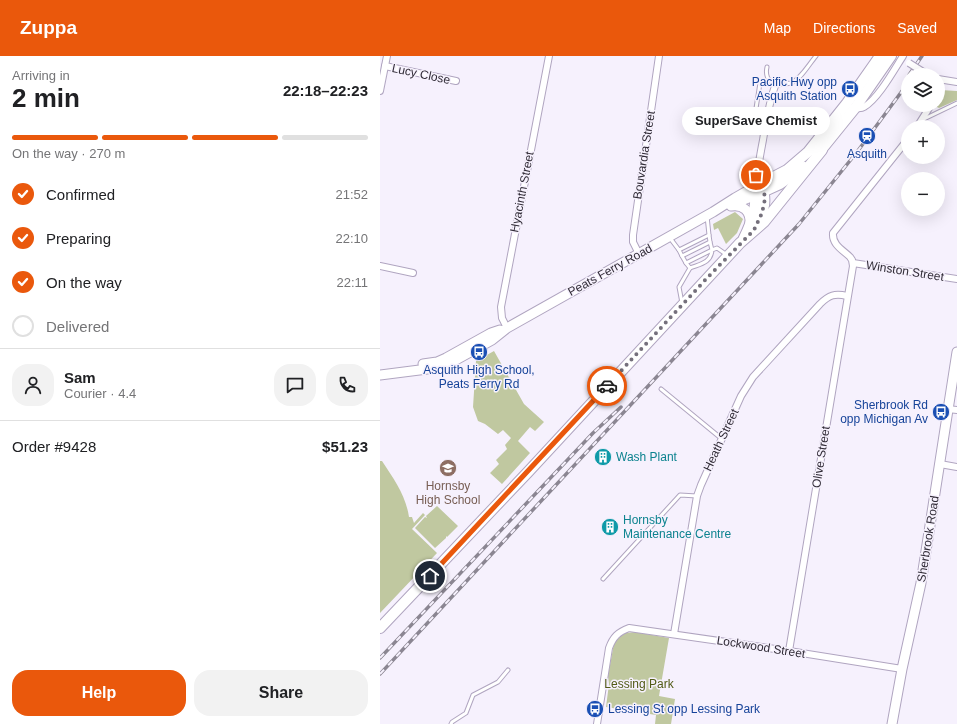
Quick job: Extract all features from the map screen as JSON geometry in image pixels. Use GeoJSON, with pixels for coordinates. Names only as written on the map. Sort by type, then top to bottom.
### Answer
{"type":"FeatureCollection","features":[{"type":"Feature","properties":{"kind":"main road"},"geometry":{"type":"LineString","coordinates":[[751,229],[770,215],[822,150],[880,56]]}},
{"type":"Feature","properties":{"kind":"main road"},"geometry":{"type":"LineString","coordinates":[[758,187],[779,175],[801,158],[898,57]]}},
{"type":"Feature","properties":{"kind":"main road"},"geometry":{"type":"LineString","coordinates":[[758,187],[780,184],[822,150]]}},
{"type":"Feature","properties":{"kind":"main road","name":"Peats Ferry Road"},"geometry":{"type":"LineString","coordinates":[[380,375],[443,367],[492,340],[507,328],[710,214],[735,198],[758,187]]}},
{"type":"Feature","properties":{"kind":"main road","name":"Peats Ferry Road"},"geometry":{"type":"LineString","coordinates":[[710,214],[726,207],[758,187]]}},
{"type":"Feature","properties":{"kind":"main road"},"geometry":{"type":"LineString","coordinates":[[380,628],[729,256],[758,222],[764,208],[765,199],[758,187]]}},
{"type":"Feature","properties":{"kind":"main road"},"geometry":{"type":"LineString","coordinates":[[726,207],[737,206],[746,209],[749,214],[751,229]]}},
{"type":"Feature","properties":{"kind":"main road","name":"Peats Ferry Road"},"geometry":{"type":"LineString","coordinates":[[380,369],[443,360],[492,333],[507,328]]}},
{"type":"Feature","properties":{"kind":"main road","name":"Sherbrook Road"},"geometry":{"type":"LineString","coordinates":[[892,724],[902,669],[921,583],[940,464],[952,409],[957,352]]}},
{"type":"Feature","properties":{"kind":"street"},"geometry":{"type":"LineString","coordinates":[[380,91],[387,56]]}},
{"type":"Feature","properties":{"kind":"street","name":"Hyacinth Street"},"geometry":{"type":"LineString","coordinates":[[507,328],[502,318],[501,307],[549,56]]}},
{"type":"Feature","properties":{"kind":"street","name":"Bouvardia Street"},"geometry":{"type":"LineString","coordinates":[[639,254],[633,235],[659,56]]}},
{"type":"Feature","properties":{"kind":"street"},"geometry":{"type":"LineString","coordinates":[[898,57],[917,68]]}},
{"type":"Feature","properties":{"kind":"street","name":"Lucy Close"},"geometry":{"type":"LineString","coordinates":[[385,66],[456,81]]}},
{"type":"Feature","properties":{"kind":"street"},"geometry":{"type":"LineString","coordinates":[[945,80],[957,82]]}},
{"type":"Feature","properties":{"kind":"street"},"geometry":{"type":"LineString","coordinates":[[758,187],[764,132],[775,86]]}},
{"type":"Feature","properties":{"kind":"street"},"geometry":{"type":"LineString","coordinates":[[922,120],[927,112]]}},
{"type":"Feature","properties":{"kind":"street"},"geometry":{"type":"LineString","coordinates":[[853,263],[850,257],[835,243],[833,236],[835,230],[869,190],[901,148]]}},
{"type":"Feature","properties":{"kind":"street","name":"Winston Street"},"geometry":{"type":"LineString","coordinates":[[853,263],[957,279]]}},
{"type":"Feature","properties":{"kind":"street","name":"Olive Street"},"geometry":{"type":"LineString","coordinates":[[789,651],[853,263]]}},
{"type":"Feature","properties":{"kind":"street"},"geometry":{"type":"LineString","coordinates":[[380,266],[413,273]]}},
{"type":"Feature","properties":{"kind":"street","name":"Heath Street"},"geometry":{"type":"LineString","coordinates":[[674,634],[700,485],[741,396],[753,377],[827,298],[835,294],[847,296]]}},
{"type":"Feature","properties":{"kind":"street"},"geometry":{"type":"LineString","coordinates":[[940,464],[957,467]]}},
{"type":"Feature","properties":{"kind":"street","name":"Lockwood Street"},"geometry":{"type":"LineString","coordinates":[[597,724],[609,648],[612,641],[621,631],[629,628],[902,669]]}},
{"type":"Feature","properties":{"kind":"lane"},"geometry":{"type":"LineString","coordinates":[[766,67],[765,74],[768,80],[775,86],[783,83],[790,83],[797,80],[816,56]]}},
{"type":"Feature","properties":{"kind":"lane"},"geometry":{"type":"LineString","coordinates":[[760,83],[754,121],[766,124]]}},
{"type":"Feature","properties":{"kind":"lane"},"geometry":{"type":"LineString","coordinates":[[922,120],[957,103]]}},
{"type":"Feature","properties":{"kind":"lane"},"geometry":{"type":"LineString","coordinates":[[744,129],[764,132]]}},
{"type":"Feature","properties":{"kind":"lane"},"geometry":{"type":"LineString","coordinates":[[683,304],[679,287],[690,268],[709,259],[711,256],[712,250],[709,235],[710,214]]}},
{"type":"Feature","properties":{"kind":"lane"},"geometry":{"type":"LineString","coordinates":[[679,250],[709,235]]}},
{"type":"Feature","properties":{"kind":"lane"},"geometry":{"type":"LineString","coordinates":[[669,237],[690,268]]}},
{"type":"Feature","properties":{"kind":"lane"},"geometry":{"type":"LineString","coordinates":[[682,256],[710,242]]}},
{"type":"Feature","properties":{"kind":"lane"},"geometry":{"type":"LineString","coordinates":[[686,263],[717,248],[729,256]]}},
{"type":"Feature","properties":{"kind":"lane"},"geometry":{"type":"LineString","coordinates":[[661,389],[722,439]]}},
{"type":"Feature","properties":{"kind":"lane"},"geometry":{"type":"LineString","coordinates":[[603,578],[680,495],[697,496]]}},
{"type":"Feature","properties":{"kind":"lane"},"geometry":{"type":"LineString","coordinates":[[451,724],[455,718],[466,712],[472,695],[498,682],[508,670]]}},
{"type":"Feature","properties":{"kind":"green space"},"geometry":{"type":"Polygon","coordinates":[[[945,90],[957,91],[957,100],[945,105],[945,90]]]}},
{"type":"Feature","properties":{"kind":"green space"},"geometry":{"type":"Polygon","coordinates":[[[735,212],[743,219],[737,233],[726,244],[718,228],[714,230],[713,224],[735,212]]]}},
{"type":"Feature","properties":{"kind":"green space"},"geometry":{"type":"Polygon","coordinates":[[[494,351],[524,404],[544,422],[535,431],[530,427],[518,441],[530,453],[502,484],[490,473],[499,464],[496,460],[507,449],[505,445],[511,438],[503,430],[498,434],[485,424],[478,421],[473,407],[476,361],[494,351]]]}},
{"type":"Feature","properties":{"kind":"green space"},"geometry":{"type":"Polygon","coordinates":[[[380,461],[382,461],[399,488],[409,517],[412,517],[414,523],[423,513],[425,515],[412,529],[437,553],[380,613],[380,461]]]}},
{"type":"Feature","properties":{"kind":"green space"},"geometry":{"type":"Polygon","coordinates":[[[437,506],[458,526],[435,548],[415,528],[425,517],[427,518],[426,516],[437,506]]]}},
{"type":"Feature","properties":{"kind":"green space","name":"Lessing Park"},"geometry":{"type":"Polygon","coordinates":[[[635,632],[669,638],[659,696],[675,699],[671,724],[655,724],[656,715],[606,707],[609,684],[608,676],[614,643],[626,633],[635,632]]]}},
{"type":"Feature","properties":{"kind":"railway"},"geometry":{"type":"LineString","coordinates":[[914,68],[922,56]]}},
{"type":"Feature","properties":{"kind":"railway"},"geometry":{"type":"LineString","coordinates":[[380,674],[799,224],[857,152],[901,92]]}},
{"type":"Feature","properties":{"kind":"railway"},"geometry":{"type":"LineString","coordinates":[[380,658],[593,433],[621,407]]}},
{"type":"Feature","properties":{"kind":"way so far"},"geometry":{"type":"LineString","coordinates":[[607,386],[740,243],[754,230],[764,208],[765,199],[764,191],[756,179],[756,175]]}},
{"type":"Feature","properties":{"kind":"place","name":"Pacific Hwy opp Asquith Station"},"geometry":{"type":"Point","coordinates":[850,89]}},
{"type":"Feature","properties":{"kind":"place","name":"Asquith"},"geometry":{"type":"Point","coordinates":[867,136]}},
{"type":"Feature","properties":{"kind":"place","name":"SuperSave Chemist"},"geometry":{"type":"Point","coordinates":[756,175]}},
{"type":"Feature","properties":{"kind":"place","name":"Asquith High School, Peats Ferry Rd"},"geometry":{"type":"Point","coordinates":[479,352]}},
{"type":"Feature","properties":{"kind":"place","name":"Sherbrook Rd opp Michigan Av"},"geometry":{"type":"Point","coordinates":[941,412]}},
{"type":"Feature","properties":{"kind":"place","name":"Wash Plant"},"geometry":{"type":"Point","coordinates":[603,457]}},
{"type":"Feature","properties":{"kind":"place","name":"Hornsby High School"},"geometry":{"type":"Point","coordinates":[448,468]}},
{"type":"Feature","properties":{"kind":"place","name":"Hornsby Maintenance Centre"},"geometry":{"type":"Point","coordinates":[610,527]}},
{"type":"Feature","properties":{"kind":"place","name":"Lessing St opp Lessing Park"},"geometry":{"type":"Point","coordinates":[595,709]}},
{"type":"Feature","properties":{"kind":"route"},"geometry":{"type":"LineString","coordinates":[[430,576],[607,386]]}}]}
